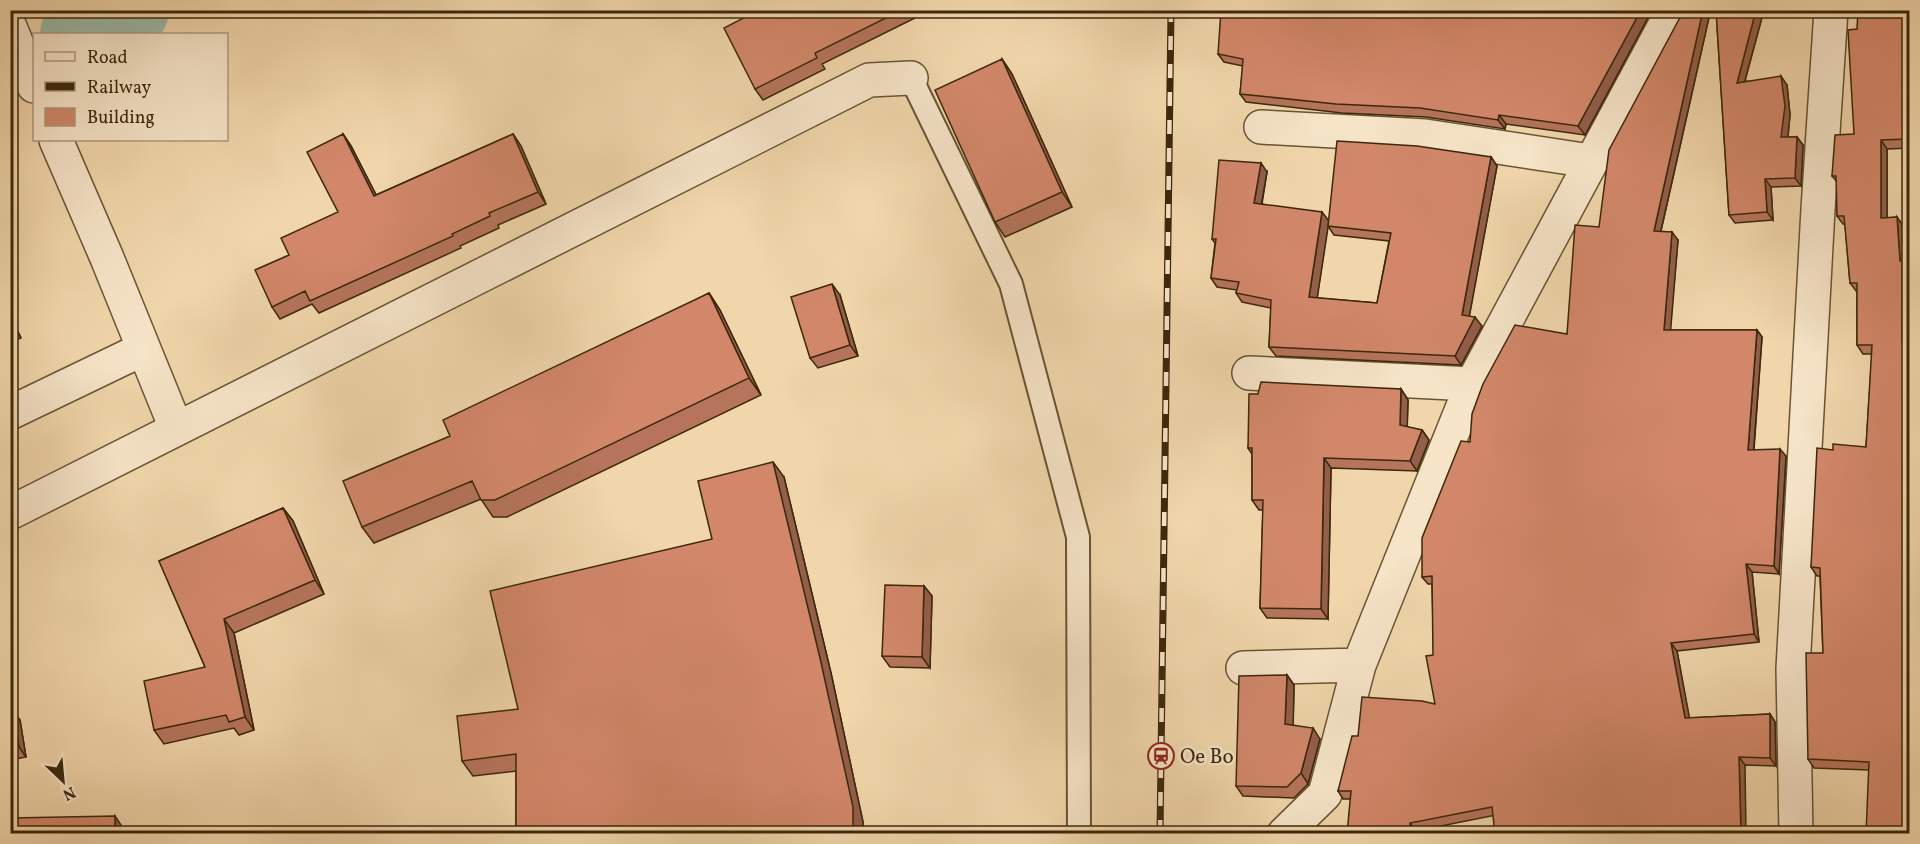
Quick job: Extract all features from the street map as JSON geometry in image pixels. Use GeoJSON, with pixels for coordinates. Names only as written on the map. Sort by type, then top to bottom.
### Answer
{"type":"FeatureCollection","features":[{"type":"Feature","properties":{"kind":"street"},"geometry":{"type":"LineString","coordinates":[[1284,834],[1325,794],[1359,665],[1472,384],[1673,10]]}},
{"type":"Feature","properties":{"kind":"street"},"geometry":{"type":"LineString","coordinates":[[1796,834],[1794,669],[1818,209],[1831,10]]}},
{"type":"Feature","properties":{"kind":"street"},"geometry":{"type":"LineString","coordinates":[[10,27],[33,84]]}},
{"type":"Feature","properties":{"kind":"street"},"geometry":{"type":"LineString","coordinates":[[10,513],[869,80],[911,78]]}},
{"type":"Feature","properties":{"kind":"street"},"geometry":{"type":"LineString","coordinates":[[1262,127],[1425,136],[1590,162]]}},
{"type":"Feature","properties":{"kind":"street"},"geometry":{"type":"LineString","coordinates":[[56,141],[176,428]]}},
{"type":"Feature","properties":{"kind":"street"},"geometry":{"type":"LineString","coordinates":[[10,413],[142,349]]}},
{"type":"Feature","properties":{"kind":"street"},"geometry":{"type":"LineString","coordinates":[[1249,373],[1472,384]]}},
{"type":"Feature","properties":{"kind":"street"},"geometry":{"type":"LineString","coordinates":[[1244,668],[1359,665]]}},
{"type":"Feature","properties":{"kind":"lane"},"geometry":{"type":"LineString","coordinates":[[911,78],[1011,284],[1078,537],[1079,834]]}},
{"type":"Feature","properties":{"kind":"building"},"geometry":{"type":"Polygon","coordinates":[[[759,10],[902,10],[815,53],[817,58],[755,89],[724,28],[759,10]]]}},
{"type":"Feature","properties":{"kind":"building"},"geometry":{"type":"Polygon","coordinates":[[[1221,10],[1641,10],[1578,126],[1499,115],[1498,120],[1420,108],[1336,104],[1240,94],[1243,59],[1218,54],[1221,10]]]}},
{"type":"Feature","properties":{"kind":"building"},"geometry":{"type":"Polygon","coordinates":[[[1684,10],[1703,10],[1654,231],[1672,232],[1664,330],[1757,330],[1748,450],[1780,449],[1774,566],[1746,564],[1754,634],[1671,643],[1685,718],[1770,714],[1770,758],[1739,757],[1741,834],[1495,834],[1492,807],[1410,823],[1410,834],[1347,834],[1351,791],[1338,791],[1352,736],[1358,736],[1362,697],[1435,704],[1426,656],[1433,655],[1432,576],[1422,577],[1422,538],[1461,441],[1470,442],[1472,414],[1483,384],[1515,325],[1567,334],[1575,225],[1599,227],[1609,150],[1684,10]]]}},
{"type":"Feature","properties":{"kind":"building"},"geometry":{"type":"Polygon","coordinates":[[[1716,10],[1756,10],[1737,83],[1781,76],[1785,106],[1781,137],[1797,137],[1795,178],[1765,179],[1767,212],[1729,215],[1716,10]]]}},
{"type":"Feature","properties":{"kind":"building"},"geometry":{"type":"Polygon","coordinates":[[[1858,10],[1910,10],[1910,139],[1881,140],[1881,218],[1897,217],[1900,261],[1902,261],[1902,342],[1910,343],[1910,834],[1866,834],[1869,762],[1808,759],[1806,653],[1823,653],[1820,568],[1811,567],[1817,448],[1833,450],[1833,444],[1866,447],[1872,345],[1857,345],[1857,283],[1850,283],[1844,216],[1837,216],[1836,176],[1832,176],[1835,135],[1854,134],[1848,30],[1857,29],[1858,10]]]}},
{"type":"Feature","properties":{"kind":"building"},"geometry":{"type":"Polygon","coordinates":[[[1002,59],[1062,192],[995,222],[935,90],[1002,59]]]}},
{"type":"Feature","properties":{"kind":"building"},"geometry":{"type":"Polygon","coordinates":[[[343,134],[374,196],[513,134],[538,192],[489,213],[490,216],[452,234],[453,236],[310,301],[305,291],[272,307],[255,270],[289,255],[281,238],[338,212],[307,152],[343,134]]]}},
{"type":"Feature","properties":{"kind":"building"},"geometry":{"type":"Polygon","coordinates":[[[1337,141],[1417,146],[1491,157],[1462,315],[1475,317],[1455,356],[1269,347],[1271,300],[1236,293],[1239,282],[1211,278],[1216,239],[1212,239],[1219,160],[1261,163],[1254,203],[1322,212],[1309,297],[1377,303],[1391,233],[1328,226],[1337,141]]]}},
{"type":"Feature","properties":{"kind":"building"},"geometry":{"type":"Polygon","coordinates":[[[832,284],[850,345],[810,358],[791,297],[832,284]]]}},
{"type":"Feature","properties":{"kind":"building"},"geometry":{"type":"Polygon","coordinates":[[[709,293],[749,378],[495,500],[481,500],[472,481],[362,527],[343,481],[450,436],[443,420],[709,293]]]}},
{"type":"Feature","properties":{"kind":"building"},"geometry":{"type":"Polygon","coordinates":[[[1261,382],[1401,389],[1400,425],[1422,430],[1410,461],[1324,458],[1321,609],[1260,608],[1263,500],[1252,500],[1252,448],[1248,448],[1249,394],[1258,394],[1261,382]]]}},
{"type":"Feature","properties":{"kind":"building"},"geometry":{"type":"Polygon","coordinates":[[[773,462],[853,807],[853,834],[516,834],[516,754],[462,761],[457,716],[518,709],[490,591],[712,539],[698,481],[773,462]]]}},
{"type":"Feature","properties":{"kind":"building"},"geometry":{"type":"Polygon","coordinates":[[[283,508],[315,580],[224,619],[245,717],[229,722],[226,715],[154,730],[144,681],[205,667],[159,561],[283,508]]]}},
{"type":"Feature","properties":{"kind":"building"},"geometry":{"type":"Polygon","coordinates":[[[885,585],[924,586],[922,657],[882,656],[885,585]]]}},
{"type":"Feature","properties":{"kind":"building"},"geometry":{"type":"Polygon","coordinates":[[[1287,675],[1285,724],[1313,728],[1301,773],[1287,787],[1236,786],[1239,676],[1287,675]]]}},
{"type":"Feature","properties":{"kind":"building"},"geometry":{"type":"Polygon","coordinates":[[[12,709],[19,747],[10,748],[10,710],[12,709]]]}},
{"type":"Feature","properties":{"kind":"building"},"geometry":{"type":"Polygon","coordinates":[[[115,816],[115,834],[10,834],[10,818],[115,816]]]}},
{"type":"Feature","properties":{"kind":"waterway"},"geometry":{"type":"LineString","coordinates":[[82,33],[129,10]]}},
{"type":"Feature","properties":{"kind":"railway"},"geometry":{"type":"LineString","coordinates":[[1160,834],[1171,10]]}},
{"type":"Feature","properties":{"kind":"place","name":"Oe Bo"},"geometry":{"type":"Point","coordinates":[1161,756]}}]}
